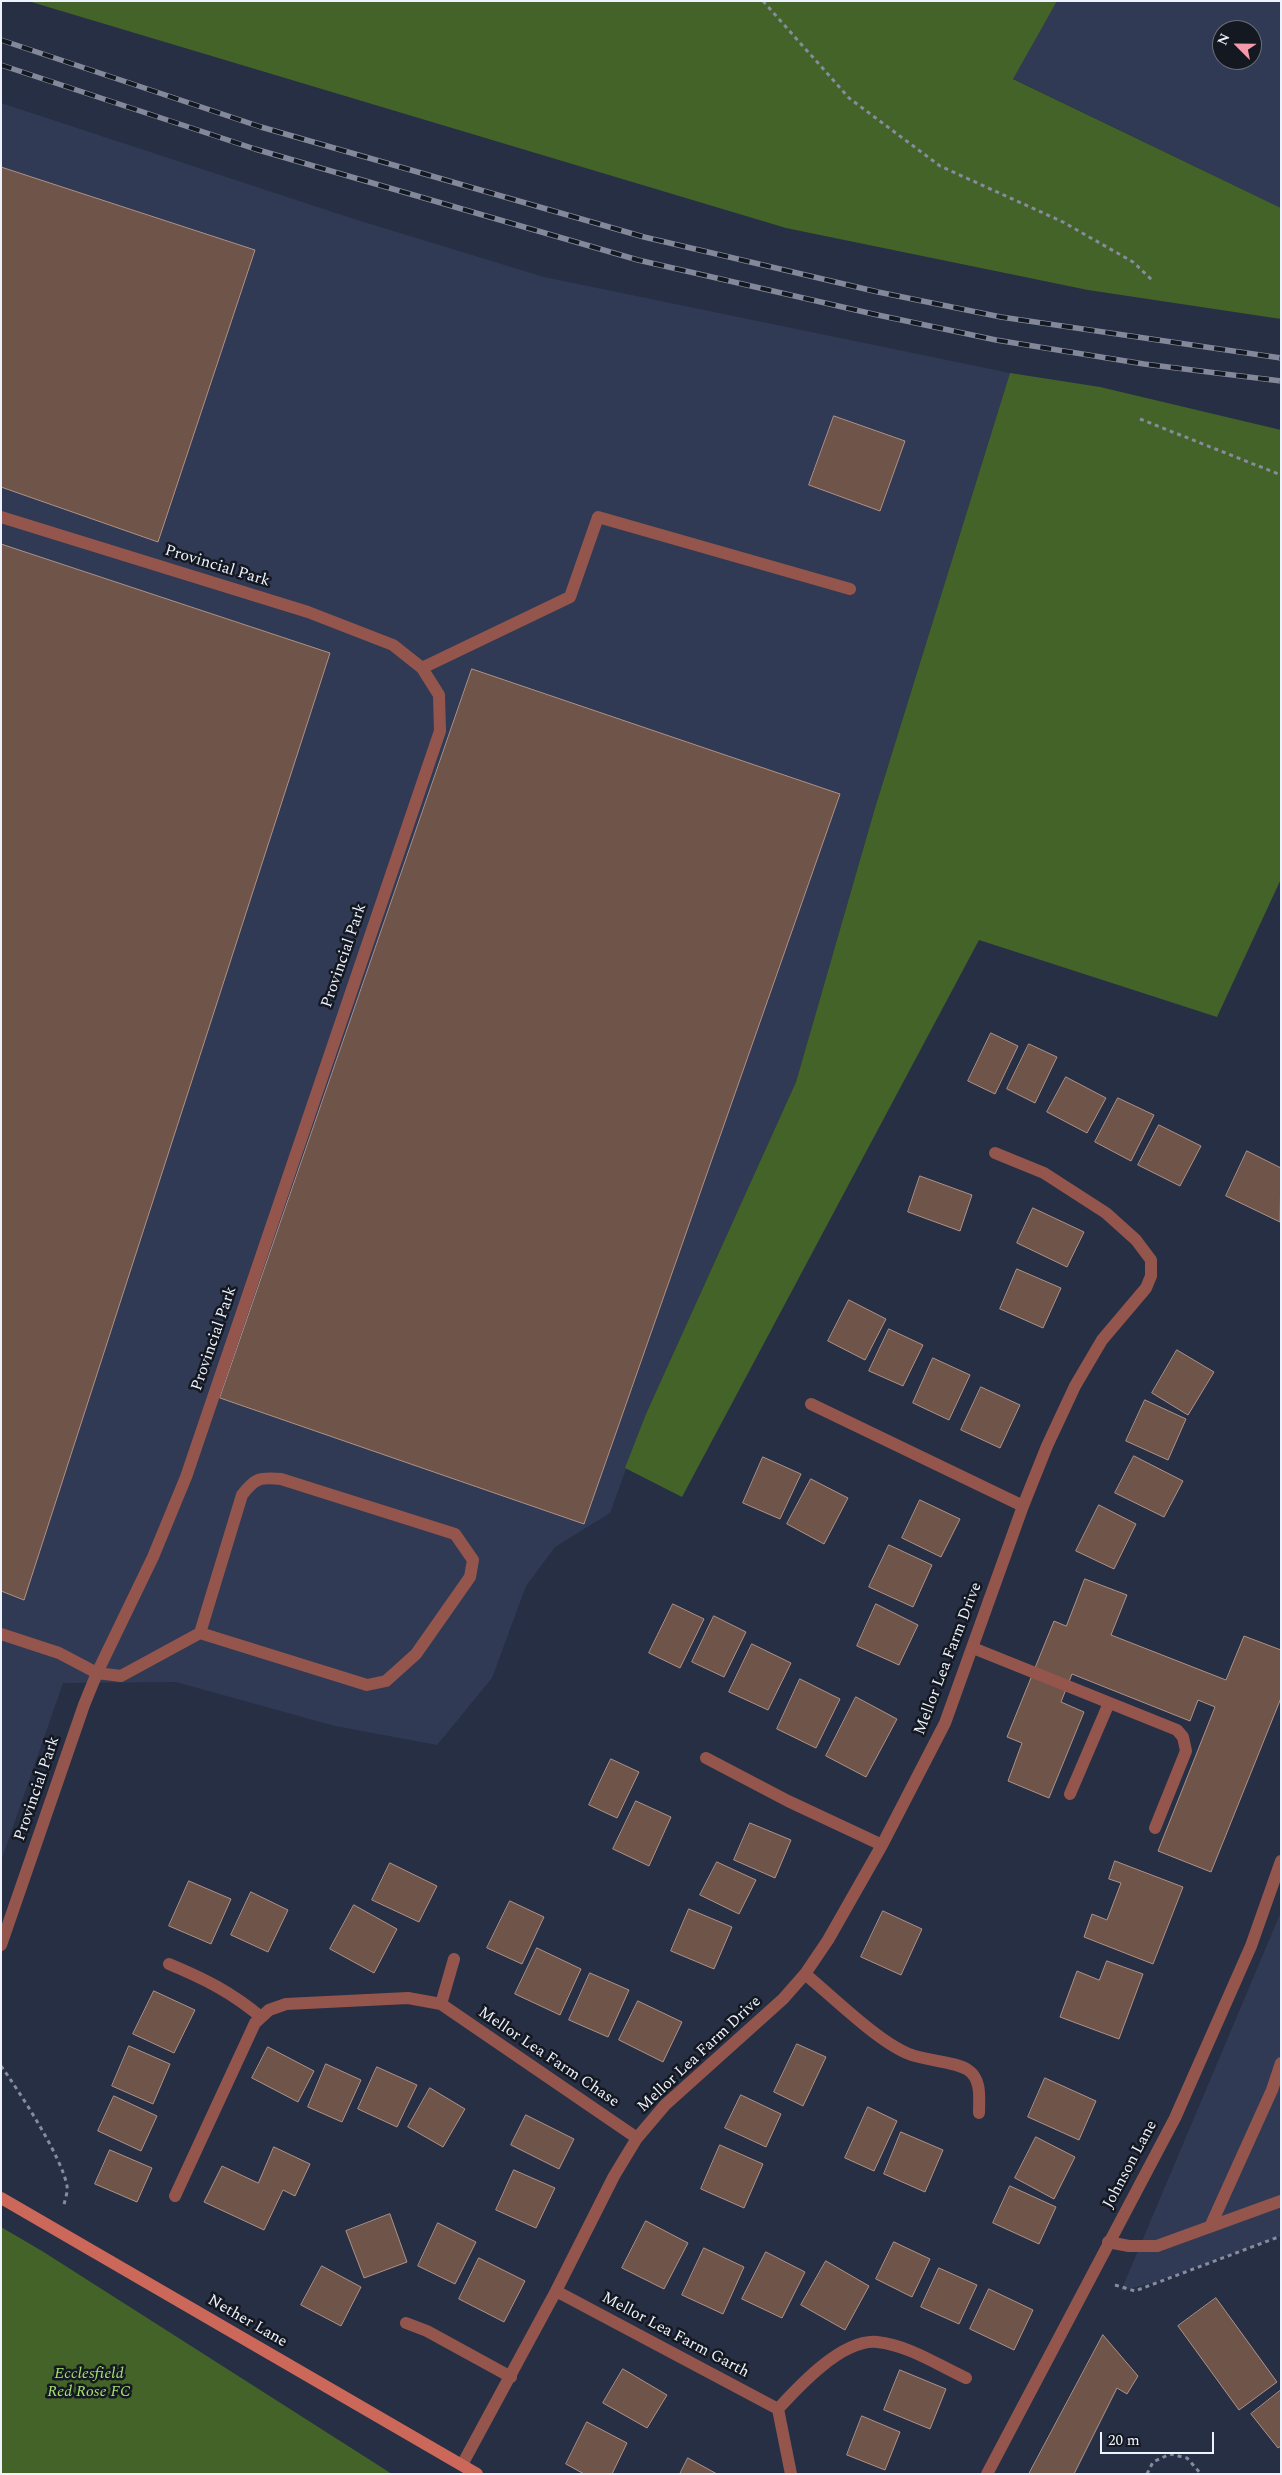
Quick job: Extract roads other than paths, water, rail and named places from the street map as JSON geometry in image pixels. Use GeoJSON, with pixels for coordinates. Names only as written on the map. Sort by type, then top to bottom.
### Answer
{"type":"FeatureCollection","features":[{"type":"Feature","properties":{"kind":"main road","name":"Nether Lane"},"geometry":{"type":"LineString","coordinates":[[1,2198],[463,2464],[477,2474]]}},
{"type":"Feature","properties":{"kind":"street","name":"Provincial Park"},"geometry":{"type":"LineString","coordinates":[[1,517],[308,612],[393,644],[422,668],[439,695],[440,731],[186,1477],[154,1557],[97,1673],[1,1945]]}},
{"type":"Feature","properties":{"kind":"street"},"geometry":{"type":"LineString","coordinates":[[422,668],[570,597],[598,517],[850,589]]}},
{"type":"Feature","properties":{"kind":"street","name":"Mellor Lea Farm Drive"},"geometry":{"type":"LineString","coordinates":[[463,2464],[556,2291],[614,2176],[636,2138],[665,2105],[783,1999],[805,1974],[828,1940],[882,1845],[945,1723],[1023,1506],[1047,1446],[1075,1386],[1102,1340],[1146,1288],[1151,1276],[1151,1260],[1136,1240],[1106,1213],[1044,1173],[995,1153]]}},
{"type":"Feature","properties":{"kind":"street"},"geometry":{"type":"LineString","coordinates":[[811,1404],[1023,1506]]}},
{"type":"Feature","properties":{"kind":"street"},"geometry":{"type":"LineString","coordinates":[[1,1634],[59,1654],[97,1673],[121,1676],[200,1633],[242,1495],[249,1486],[261,1477],[281,1479],[455,1534],[473,1560],[470,1576],[416,1654],[386,1682],[367,1685],[200,1633]]}},
{"type":"Feature","properties":{"kind":"street"},"geometry":{"type":"LineString","coordinates":[[973,1648],[1177,1730],[1183,1737],[1186,1751],[1155,1828]]}},
{"type":"Feature","properties":{"kind":"street"},"geometry":{"type":"LineString","coordinates":[[1070,1794],[1109,1703]]}},
{"type":"Feature","properties":{"kind":"street"},"geometry":{"type":"LineString","coordinates":[[706,1758],[788,1801],[882,1845]]}},
{"type":"Feature","properties":{"kind":"street","name":"Johnson Lane"},"geometry":{"type":"LineString","coordinates":[[987,2474],[1175,2118],[1251,1946],[1281,1861]]}},
{"type":"Feature","properties":{"kind":"street"},"geometry":{"type":"LineString","coordinates":[[441,2004],[454,1958]]}},
{"type":"Feature","properties":{"kind":"street"},"geometry":{"type":"LineString","coordinates":[[169,1964],[201,1977],[237,1997],[261,2017]]}},
{"type":"Feature","properties":{"kind":"street"},"geometry":{"type":"LineString","coordinates":[[805,1974],[881,2037],[908,2054],[968,2069],[976,2078],[980,2093],[979,2113]]}},
{"type":"Feature","properties":{"kind":"street","name":"Mellor Lea Farm Chase"},"geometry":{"type":"LineString","coordinates":[[176,2196],[255,2023],[269,2010],[286,2004],[408,1998],[441,2004],[636,2138]]}},
{"type":"Feature","properties":{"kind":"street"},"geometry":{"type":"LineString","coordinates":[[1210,2227],[1272,2090],[1281,2063]]}},
{"type":"Feature","properties":{"kind":"street"},"geometry":{"type":"LineString","coordinates":[[1108,2242],[1129,2246],[1157,2246],[1281,2201]]}},
{"type":"Feature","properties":{"kind":"street","name":"Mellor Lea Farm Garth"},"geometry":{"type":"LineString","coordinates":[[556,2291],[778,2409]]}},
{"type":"Feature","properties":{"kind":"street"},"geometry":{"type":"LineString","coordinates":[[406,2323],[436,2335],[510,2377]]}},
{"type":"Feature","properties":{"kind":"street"},"geometry":{"type":"LineString","coordinates":[[791,2474],[778,2409],[805,2380],[850,2347],[876,2342],[914,2353],[966,2378]]}},
{"type":"Feature","properties":{"kind":"railway"},"geometry":{"type":"LineString","coordinates":[[1,40],[261,127],[644,237],[878,292],[1001,317],[1281,358]]}},
{"type":"Feature","properties":{"kind":"railway"},"geometry":{"type":"LineString","coordinates":[[1,65],[255,149],[638,260],[996,340],[1144,364],[1281,381]]}},
{"type":"Feature","properties":{"kind":"park label","name":"Ecclesfield Red Rose FC"},"geometry":{"type":"Point","coordinates":[89,2384]}}]}
